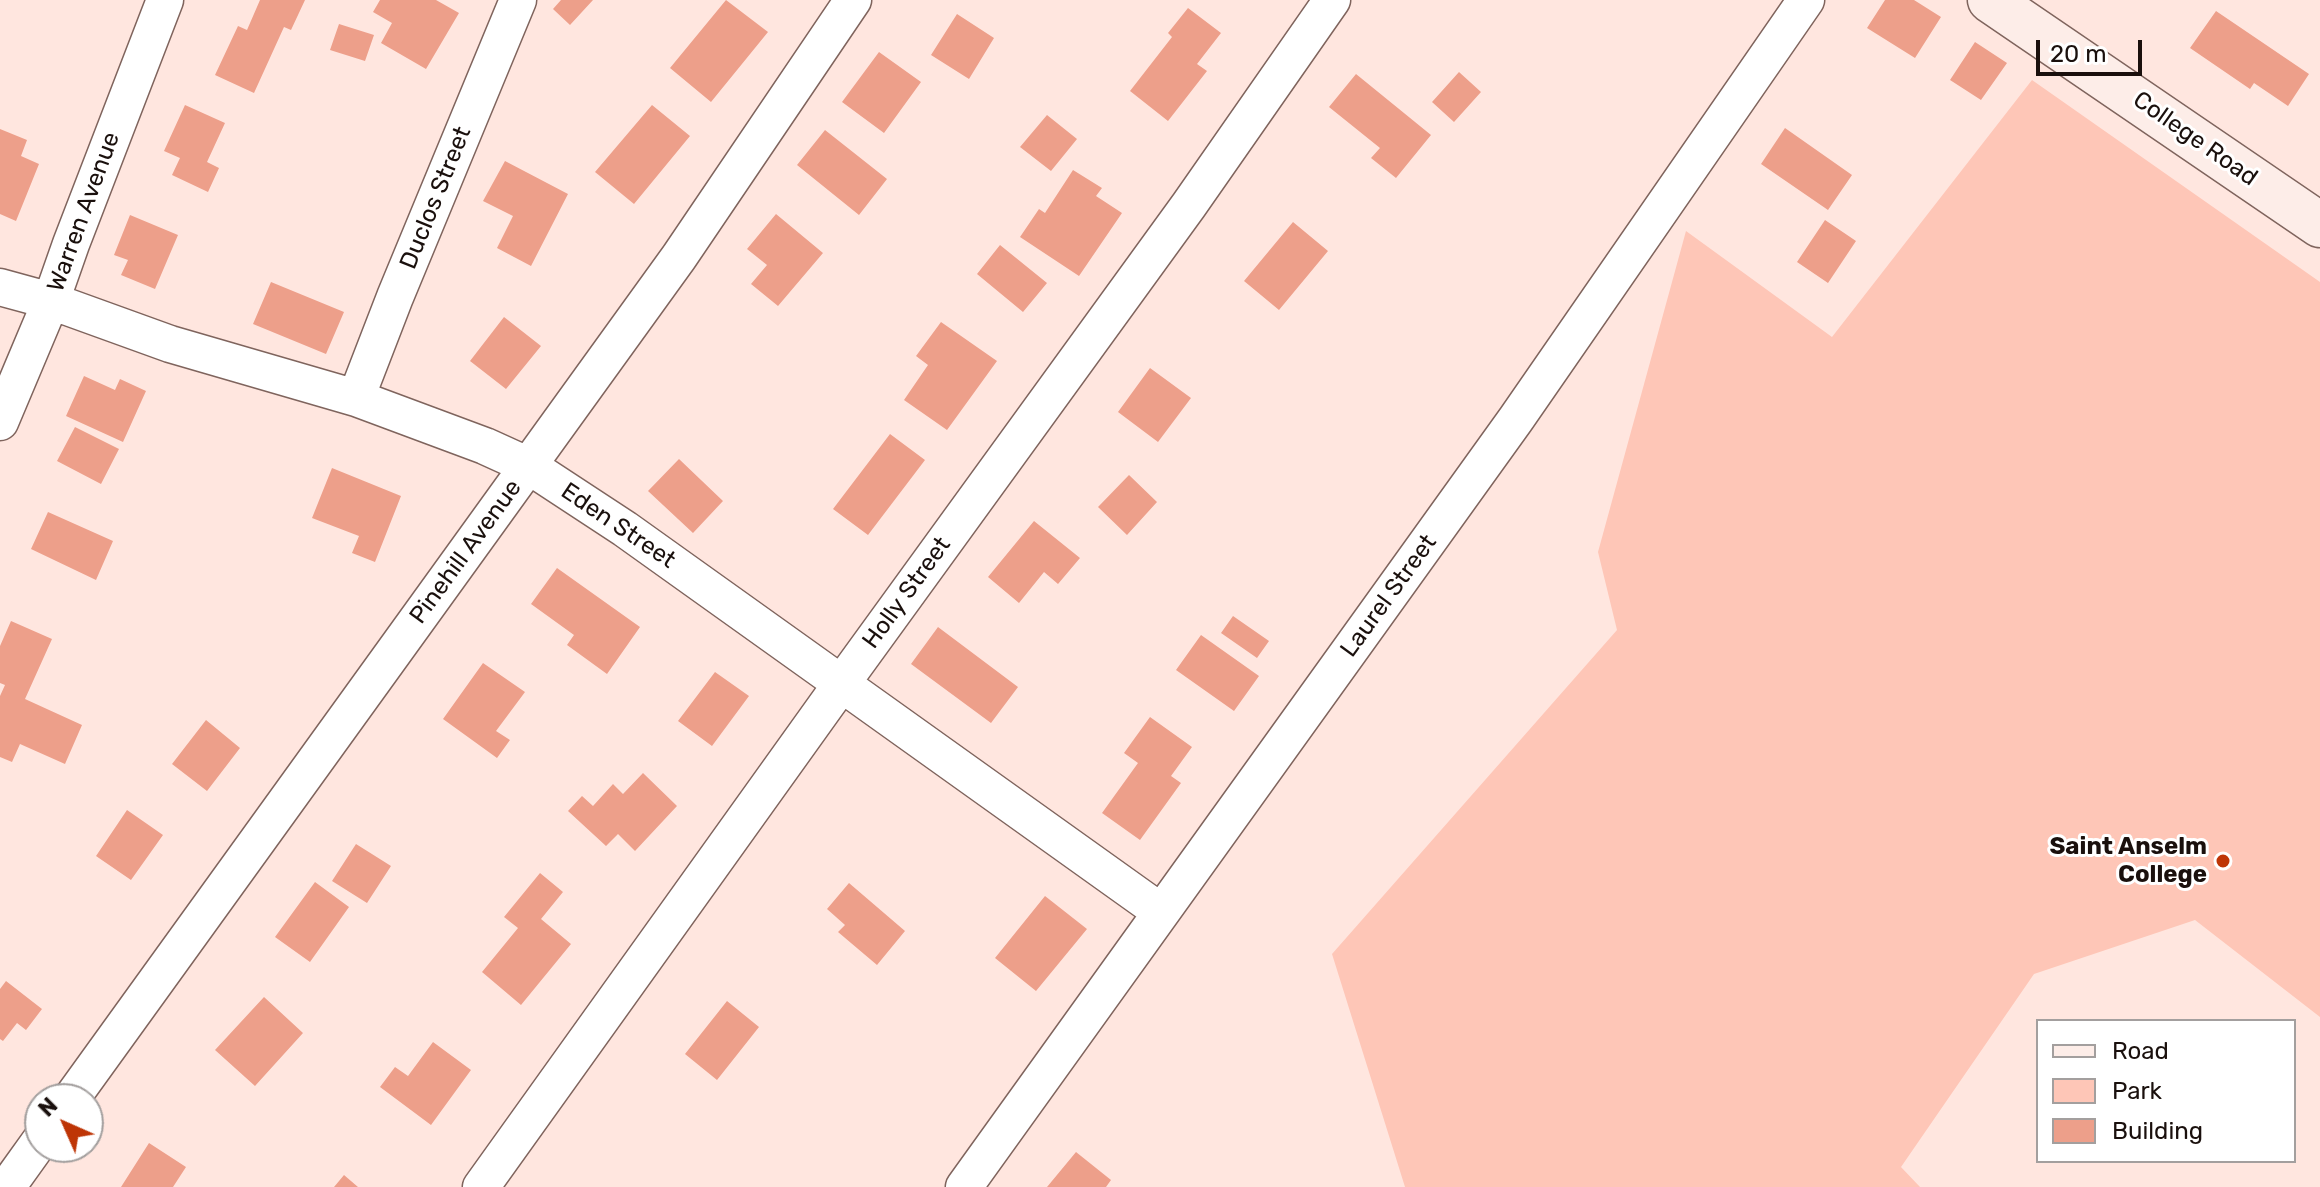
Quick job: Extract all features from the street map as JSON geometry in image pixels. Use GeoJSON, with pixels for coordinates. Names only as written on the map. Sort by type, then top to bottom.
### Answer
{"type":"FeatureCollection","features":[{"type":"Feature","properties":{"kind":"street","name":"Warren Avenue"},"geometry":{"type":"LineString","coordinates":[[0,422],[51,301],[165,0]]}},
{"type":"Feature","properties":{"kind":"street","name":"Duclos Street"},"geometry":{"type":"LineString","coordinates":[[356,398],[518,0]]}},
{"type":"Feature","properties":{"kind":"street","name":"Pinehill Avenue"},"geometry":{"type":"LineString","coordinates":[[83,1083],[679,257],[853,0]]}},
{"type":"Feature","properties":{"kind":"street","name":"Holly Street"},"geometry":{"type":"LineString","coordinates":[[481,1187],[1189,205],[1332,0]]}},
{"type":"Feature","properties":{"kind":"street","name":"Laurel Street"},"geometry":{"type":"LineString","coordinates":[[964,1187],[1516,419],[1806,0]]}},
{"type":"Feature","properties":{"kind":"street","name":"College Road"},"geometry":{"type":"LineString","coordinates":[[1990,0],[2320,225]]}},
{"type":"Feature","properties":{"kind":"street","name":"Eden Street"},"geometry":{"type":"LineString","coordinates":[[0,287],[51,301],[170,344],[356,398],[485,446],[529,466],[625,529],[1161,912]]}},
{"type":"Feature","properties":{"kind":"street"},"geometry":{"type":"LineString","coordinates":[[7,1187],[24,1163]]}},
{"type":"Feature","properties":{"kind":"green space"},"geometry":{"type":"Polygon","coordinates":[[[2032,80],[2320,282],[2320,1017],[2195,920],[2034,974],[1901,1167],[1920,1187],[1405,1187],[1332,954],[1617,630],[1598,552],[1686,231],[1832,337],[2032,80]]]}},
{"type":"Feature","properties":{"kind":"building"},"geometry":{"type":"Polygon","coordinates":[[[260,0],[305,0],[291,30],[284,27],[254,93],[215,75],[238,26],[247,30],[260,0]]]}},
{"type":"Feature","properties":{"kind":"building"},"geometry":{"type":"Polygon","coordinates":[[[380,0],[436,0],[459,13],[426,69],[381,43],[392,23],[373,12],[380,0]]]}},
{"type":"Feature","properties":{"kind":"building"},"geometry":{"type":"Polygon","coordinates":[[[561,0],[593,0],[570,25],[553,9],[561,0]]]}},
{"type":"Feature","properties":{"kind":"building"},"geometry":{"type":"Polygon","coordinates":[[[726,0],[768,32],[711,102],[670,68],[726,0]]]}},
{"type":"Feature","properties":{"kind":"building"},"geometry":{"type":"Polygon","coordinates":[[[1885,0],[1914,0],[1941,17],[1915,58],[1867,28],[1885,0]]]}},
{"type":"Feature","properties":{"kind":"building"},"geometry":{"type":"Polygon","coordinates":[[[1188,8],[1221,33],[1197,64],[1207,71],[1168,121],[1130,91],[1172,37],[1168,33],[1188,8]]]}},
{"type":"Feature","properties":{"kind":"building"},"geometry":{"type":"Polygon","coordinates":[[[2216,11],[2309,74],[2288,106],[2254,83],[2250,89],[2190,48],[2216,11]]]}},
{"type":"Feature","properties":{"kind":"building"},"geometry":{"type":"Polygon","coordinates":[[[957,14],[994,38],[969,79],[931,55],[957,14]]]}},
{"type":"Feature","properties":{"kind":"building"},"geometry":{"type":"Polygon","coordinates":[[[339,24],[374,35],[365,61],[330,50],[339,24]]]}},
{"type":"Feature","properties":{"kind":"building"},"geometry":{"type":"Polygon","coordinates":[[[1975,42],[2007,63],[1981,100],[1950,80],[1975,42]]]}},
{"type":"Feature","properties":{"kind":"building"},"geometry":{"type":"Polygon","coordinates":[[[879,52],[921,82],[884,133],[842,102],[879,52]]]}},
{"type":"Feature","properties":{"kind":"building"},"geometry":{"type":"Polygon","coordinates":[[[1459,72],[1481,92],[1454,122],[1432,102],[1459,72]]]}},
{"type":"Feature","properties":{"kind":"building"},"geometry":{"type":"Polygon","coordinates":[[[1356,74],[1431,135],[1396,178],[1371,158],[1380,148],[1329,107],[1356,74]]]}},
{"type":"Feature","properties":{"kind":"building"},"geometry":{"type":"Polygon","coordinates":[[[185,105],[225,123],[207,162],[219,168],[208,192],[172,175],[180,158],[164,151],[185,105]]]}},
{"type":"Feature","properties":{"kind":"building"},"geometry":{"type":"Polygon","coordinates":[[[652,105],[690,136],[634,204],[595,172],[652,105]]]}},
{"type":"Feature","properties":{"kind":"building"},"geometry":{"type":"Polygon","coordinates":[[[1047,115],[1077,139],[1051,171],[1020,147],[1047,115]]]}},
{"type":"Feature","properties":{"kind":"building"},"geometry":{"type":"Polygon","coordinates":[[[1785,128],[1852,175],[1828,210],[1761,164],[1785,128]]]}},
{"type":"Feature","properties":{"kind":"building"},"geometry":{"type":"Polygon","coordinates":[[[0,129],[27,140],[21,156],[39,164],[16,221],[0,214],[0,129]]]}},
{"type":"Feature","properties":{"kind":"building"},"geometry":{"type":"Polygon","coordinates":[[[825,130],[887,179],[859,215],[797,165],[825,130]]]}},
{"type":"Feature","properties":{"kind":"building"},"geometry":{"type":"Polygon","coordinates":[[[505,161],[568,194],[531,266],[497,248],[513,216],[483,201],[505,161]]]}},
{"type":"Feature","properties":{"kind":"building"},"geometry":{"type":"Polygon","coordinates":[[[1073,170],[1102,188],[1096,196],[1122,213],[1079,276],[1020,237],[1039,209],[1045,213],[1073,170]]]}},
{"type":"Feature","properties":{"kind":"building"},"geometry":{"type":"Polygon","coordinates":[[[776,214],[823,253],[778,306],[751,284],[767,265],[747,249],[776,214]]]}},
{"type":"Feature","properties":{"kind":"building"},"geometry":{"type":"Polygon","coordinates":[[[130,215],[178,235],[155,289],[121,275],[128,260],[114,255],[130,215]]]}},
{"type":"Feature","properties":{"kind":"building"},"geometry":{"type":"Polygon","coordinates":[[[1825,220],[1856,241],[1828,283],[1797,262],[1825,220]]]}},
{"type":"Feature","properties":{"kind":"building"},"geometry":{"type":"Polygon","coordinates":[[[1293,222],[1328,251],[1279,310],[1244,281],[1293,222]]]}},
{"type":"Feature","properties":{"kind":"building"},"geometry":{"type":"Polygon","coordinates":[[[1000,245],[1047,283],[1023,312],[977,274],[1000,245]]]}},
{"type":"Feature","properties":{"kind":"building"},"geometry":{"type":"Polygon","coordinates":[[[271,282],[344,312],[326,354],[253,324],[271,282]]]}},
{"type":"Feature","properties":{"kind":"building"},"geometry":{"type":"Polygon","coordinates":[[[504,317],[541,346],[506,389],[470,361],[504,317]]]}},
{"type":"Feature","properties":{"kind":"building"},"geometry":{"type":"Polygon","coordinates":[[[941,322],[997,361],[947,430],[904,400],[928,365],[916,356],[941,322]]]}},
{"type":"Feature","properties":{"kind":"building"},"geometry":{"type":"Polygon","coordinates":[[[1150,368],[1191,398],[1158,442],[1118,412],[1150,368]]]}},
{"type":"Feature","properties":{"kind":"building"},"geometry":{"type":"Polygon","coordinates":[[[84,376],[115,390],[120,379],[146,391],[123,442],[66,416],[84,376]]]}},
{"type":"Feature","properties":{"kind":"building"},"geometry":{"type":"Polygon","coordinates":[[[75,427],[119,449],[101,484],[57,461],[75,427]]]}},
{"type":"Feature","properties":{"kind":"building"},"geometry":{"type":"Polygon","coordinates":[[[890,434],[925,460],[868,535],[833,509],[890,434]]]}},
{"type":"Feature","properties":{"kind":"building"},"geometry":{"type":"Polygon","coordinates":[[[679,459],[723,501],[693,533],[648,491],[679,459]]]}},
{"type":"Feature","properties":{"kind":"building"},"geometry":{"type":"Polygon","coordinates":[[[332,468],[401,496],[375,562],[352,553],[359,536],[312,518],[332,468]]]}},
{"type":"Feature","properties":{"kind":"building"},"geometry":{"type":"Polygon","coordinates":[[[1129,475],[1157,502],[1127,535],[1098,507],[1129,475]]]}},
{"type":"Feature","properties":{"kind":"building"},"geometry":{"type":"Polygon","coordinates":[[[48,512],[113,541],[96,580],[31,549],[48,512]]]}},
{"type":"Feature","properties":{"kind":"building"},"geometry":{"type":"Polygon","coordinates":[[[1034,521],[1080,558],[1058,584],[1044,572],[1019,603],[988,577],[1034,521]]]}},
{"type":"Feature","properties":{"kind":"building"},"geometry":{"type":"Polygon","coordinates":[[[557,568],[640,627],[607,674],[567,645],[574,635],[531,604],[557,568]]]}},
{"type":"Feature","properties":{"kind":"building"},"geometry":{"type":"Polygon","coordinates":[[[1233,616],[1269,641],[1257,658],[1221,633],[1233,616]]]}},
{"type":"Feature","properties":{"kind":"building"},"geometry":{"type":"Polygon","coordinates":[[[11,621],[52,639],[25,699],[82,725],[65,764],[20,744],[12,762],[0,757],[0,696],[5,685],[0,683],[0,646],[11,621]]]}},
{"type":"Feature","properties":{"kind":"building"},"geometry":{"type":"Polygon","coordinates":[[[938,627],[1018,687],[991,723],[911,664],[938,627]]]}},
{"type":"Feature","properties":{"kind":"building"},"geometry":{"type":"Polygon","coordinates":[[[1201,635],[1259,676],[1234,711],[1176,670],[1201,635]]]}},
{"type":"Feature","properties":{"kind":"building"},"geometry":{"type":"Polygon","coordinates":[[[483,663],[525,692],[496,731],[510,740],[497,758],[443,719],[483,663]]]}},
{"type":"Feature","properties":{"kind":"building"},"geometry":{"type":"Polygon","coordinates":[[[715,672],[749,696],[712,746],[678,721],[715,672]]]}},
{"type":"Feature","properties":{"kind":"building"},"geometry":{"type":"Polygon","coordinates":[[[1150,717],[1192,747],[1171,776],[1181,783],[1140,840],[1102,813],[1138,763],[1124,753],[1150,717]]]}},
{"type":"Feature","properties":{"kind":"building"},"geometry":{"type":"Polygon","coordinates":[[[206,720],[240,748],[207,791],[172,764],[206,720]]]}},
{"type":"Feature","properties":{"kind":"building"},"geometry":{"type":"Polygon","coordinates":[[[643,773],[677,806],[635,851],[618,834],[606,846],[568,811],[582,796],[593,806],[613,784],[623,794],[643,773]]]}},
{"type":"Feature","properties":{"kind":"building"},"geometry":{"type":"Polygon","coordinates":[[[127,810],[163,835],[131,880],[96,856],[127,810]]]}},
{"type":"Feature","properties":{"kind":"building"},"geometry":{"type":"Polygon","coordinates":[[[356,844],[391,866],[367,903],[332,881],[356,844]]]}},
{"type":"Feature","properties":{"kind":"building"},"geometry":{"type":"Polygon","coordinates":[[[540,873],[563,892],[541,919],[571,944],[521,1005],[482,972],[518,928],[504,917],[540,873]]]}},
{"type":"Feature","properties":{"kind":"building"},"geometry":{"type":"Polygon","coordinates":[[[315,882],[349,907],[310,962],[275,937],[315,882]]]}},
{"type":"Feature","properties":{"kind":"building"},"geometry":{"type":"Polygon","coordinates":[[[849,883],[905,931],[877,965],[838,932],[845,925],[827,909],[849,883]]]}},
{"type":"Feature","properties":{"kind":"building"},"geometry":{"type":"Polygon","coordinates":[[[1045,896],[1087,929],[1036,991],[995,958],[1045,896]]]}},
{"type":"Feature","properties":{"kind":"building"},"geometry":{"type":"Polygon","coordinates":[[[6,981],[42,1009],[26,1030],[17,1023],[3,1041],[0,1039],[0,989],[6,981]]]}},
{"type":"Feature","properties":{"kind":"building"},"geometry":{"type":"Polygon","coordinates":[[[264,997],[303,1033],[255,1086],[215,1050],[264,997]]]}},
{"type":"Feature","properties":{"kind":"building"},"geometry":{"type":"Polygon","coordinates":[[[727,1001],[759,1027],[717,1080],[685,1054],[727,1001]]]}},
{"type":"Feature","properties":{"kind":"building"},"geometry":{"type":"Polygon","coordinates":[[[433,1042],[471,1070],[431,1125],[380,1087],[395,1067],[408,1076],[433,1042]]]}},
{"type":"Feature","properties":{"kind":"building"},"geometry":{"type":"Polygon","coordinates":[[[149,1143],[186,1167],[173,1187],[121,1187],[149,1143]]]}},
{"type":"Feature","properties":{"kind":"building"},"geometry":{"type":"Polygon","coordinates":[[[1076,1152],[1111,1180],[1106,1187],[1047,1187],[1076,1152]]]}},
{"type":"Feature","properties":{"kind":"building"},"geometry":{"type":"Polygon","coordinates":[[[344,1175],[358,1187],[334,1187],[344,1175]]]}},
{"type":"Feature","properties":{"kind":"place","name":"Saint Anselm College"},"geometry":{"type":"Point","coordinates":[2223,861]}}]}
